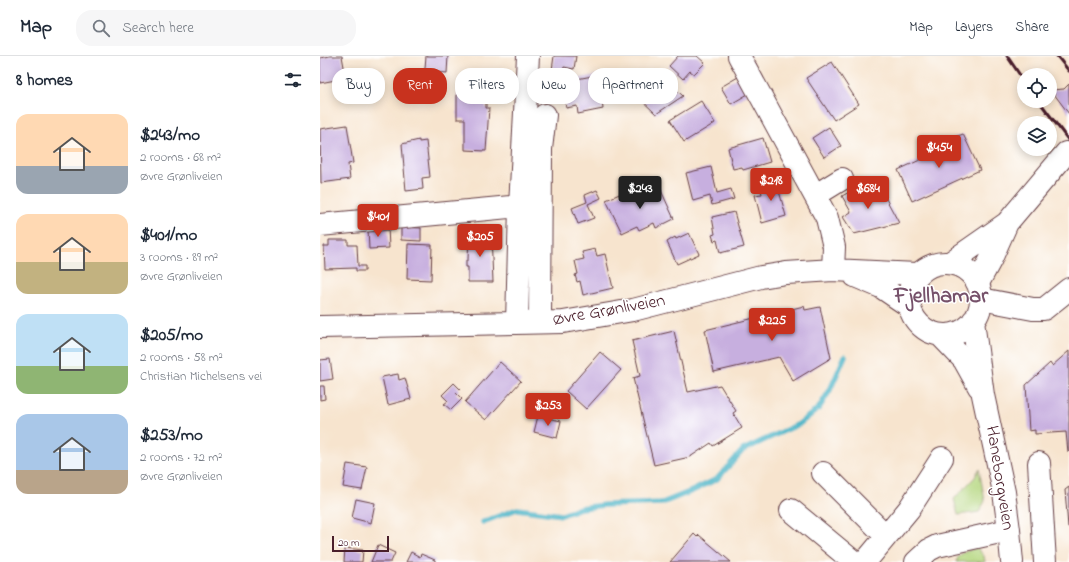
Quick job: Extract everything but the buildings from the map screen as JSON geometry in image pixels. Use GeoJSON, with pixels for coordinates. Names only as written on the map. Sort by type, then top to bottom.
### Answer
{"type":"FeatureCollection","features":[{"type":"Feature","properties":{"kind":"street"},"geometry":{"type":"LineString","coordinates":[[516,323],[520,206],[528,56]]}},
{"type":"Feature","properties":{"kind":"street"},"geometry":{"type":"LineString","coordinates":[[739,56],[816,195],[827,218],[840,271]]}},
{"type":"Feature","properties":{"kind":"street"},"geometry":{"type":"LineString","coordinates":[[540,322],[541,149],[545,115]]}},
{"type":"Feature","properties":{"kind":"street"},"geometry":{"type":"LineString","coordinates":[[951,262],[1007,223],[1066,153]]}},
{"type":"Feature","properties":{"kind":"street"},"geometry":{"type":"LineString","coordinates":[[816,195],[842,179]]}},
{"type":"Feature","properties":{"kind":"street"},"geometry":{"type":"LineString","coordinates":[[320,225],[520,206]]}},
{"type":"Feature","properties":{"kind":"street"},"geometry":{"type":"LineString","coordinates":[[1007,223],[991,259],[980,291],[980,307],[973,321],[961,331],[940,335],[929,332],[920,325],[913,317],[909,306],[908,295],[911,284],[917,274],[927,266],[938,262],[951,262],[968,271],[980,291],[1033,309],[1044,309],[1069,289]]}},
{"type":"Feature","properties":{"kind":"street","name":"Øvre Grønliveien"},"geometry":{"type":"LineString","coordinates":[[320,327],[563,322],[633,310],[761,277],[808,271],[917,274]]}},
{"type":"Feature","properties":{"kind":"street","name":"Øvre Grønliveien"},"geometry":{"type":"LineString","coordinates":[[840,271],[881,287],[909,306]]}},
{"type":"Feature","properties":{"kind":"street","name":"Haneborgveien"},"geometry":{"type":"LineString","coordinates":[[973,321],[984,395],[1004,492],[1012,562]]}},
{"type":"Feature","properties":{"kind":"street","name":"Haneborgveien"},"geometry":{"type":"LineString","coordinates":[[940,335],[964,360],[984,395]]}},
{"type":"Feature","properties":{"kind":"street"},"geometry":{"type":"LineString","coordinates":[[865,562],[909,509],[942,458]]}},
{"type":"Feature","properties":{"kind":"street"},"geometry":{"type":"LineString","coordinates":[[1039,463],[1045,562]]}},
{"type":"Feature","properties":{"kind":"street"},"geometry":{"type":"LineString","coordinates":[[823,473],[886,536]]}},
{"type":"Feature","properties":{"kind":"street"},"geometry":{"type":"LineString","coordinates":[[791,510],[854,562]]}},
{"type":"Feature","properties":{"kind":"street"},"geometry":{"type":"LineString","coordinates":[[916,562],[929,550],[937,546],[1008,530]]}},
{"type":"Feature","properties":{"kind":"green space"},"geometry":{"type":"Polygon","coordinates":[[[979,469],[985,501],[979,512],[958,515],[954,499],[975,477],[979,469]]]}},
{"type":"Feature","properties":{"kind":"green space"},"geometry":{"type":"Polygon","coordinates":[[[977,548],[984,556],[985,562],[956,562],[962,554],[977,548]]]}},
{"type":"Feature","properties":{"kind":"waterway"},"geometry":{"type":"LineString","coordinates":[[483,522],[517,509],[562,515],[580,508],[605,505],[662,503],[692,491],[717,479],[743,450],[799,424],[819,408],[830,390],[845,356]]}},
{"type":"Feature","properties":{"kind":"railway"},"geometry":{"type":"LineString","coordinates":[[1007,56],[1017,71]]}},
{"type":"Feature","properties":{"kind":"railway"},"geometry":{"type":"LineString","coordinates":[[1057,56],[1069,71]]}},
{"type":"Feature","properties":{"kind":"railway"},"geometry":{"type":"LineString","coordinates":[[1044,108],[1069,141]]}},
{"type":"Feature","properties":{"kind":"district","name":"Fjellhamar"},"geometry":{"type":"Point","coordinates":[941,297]}}]}
